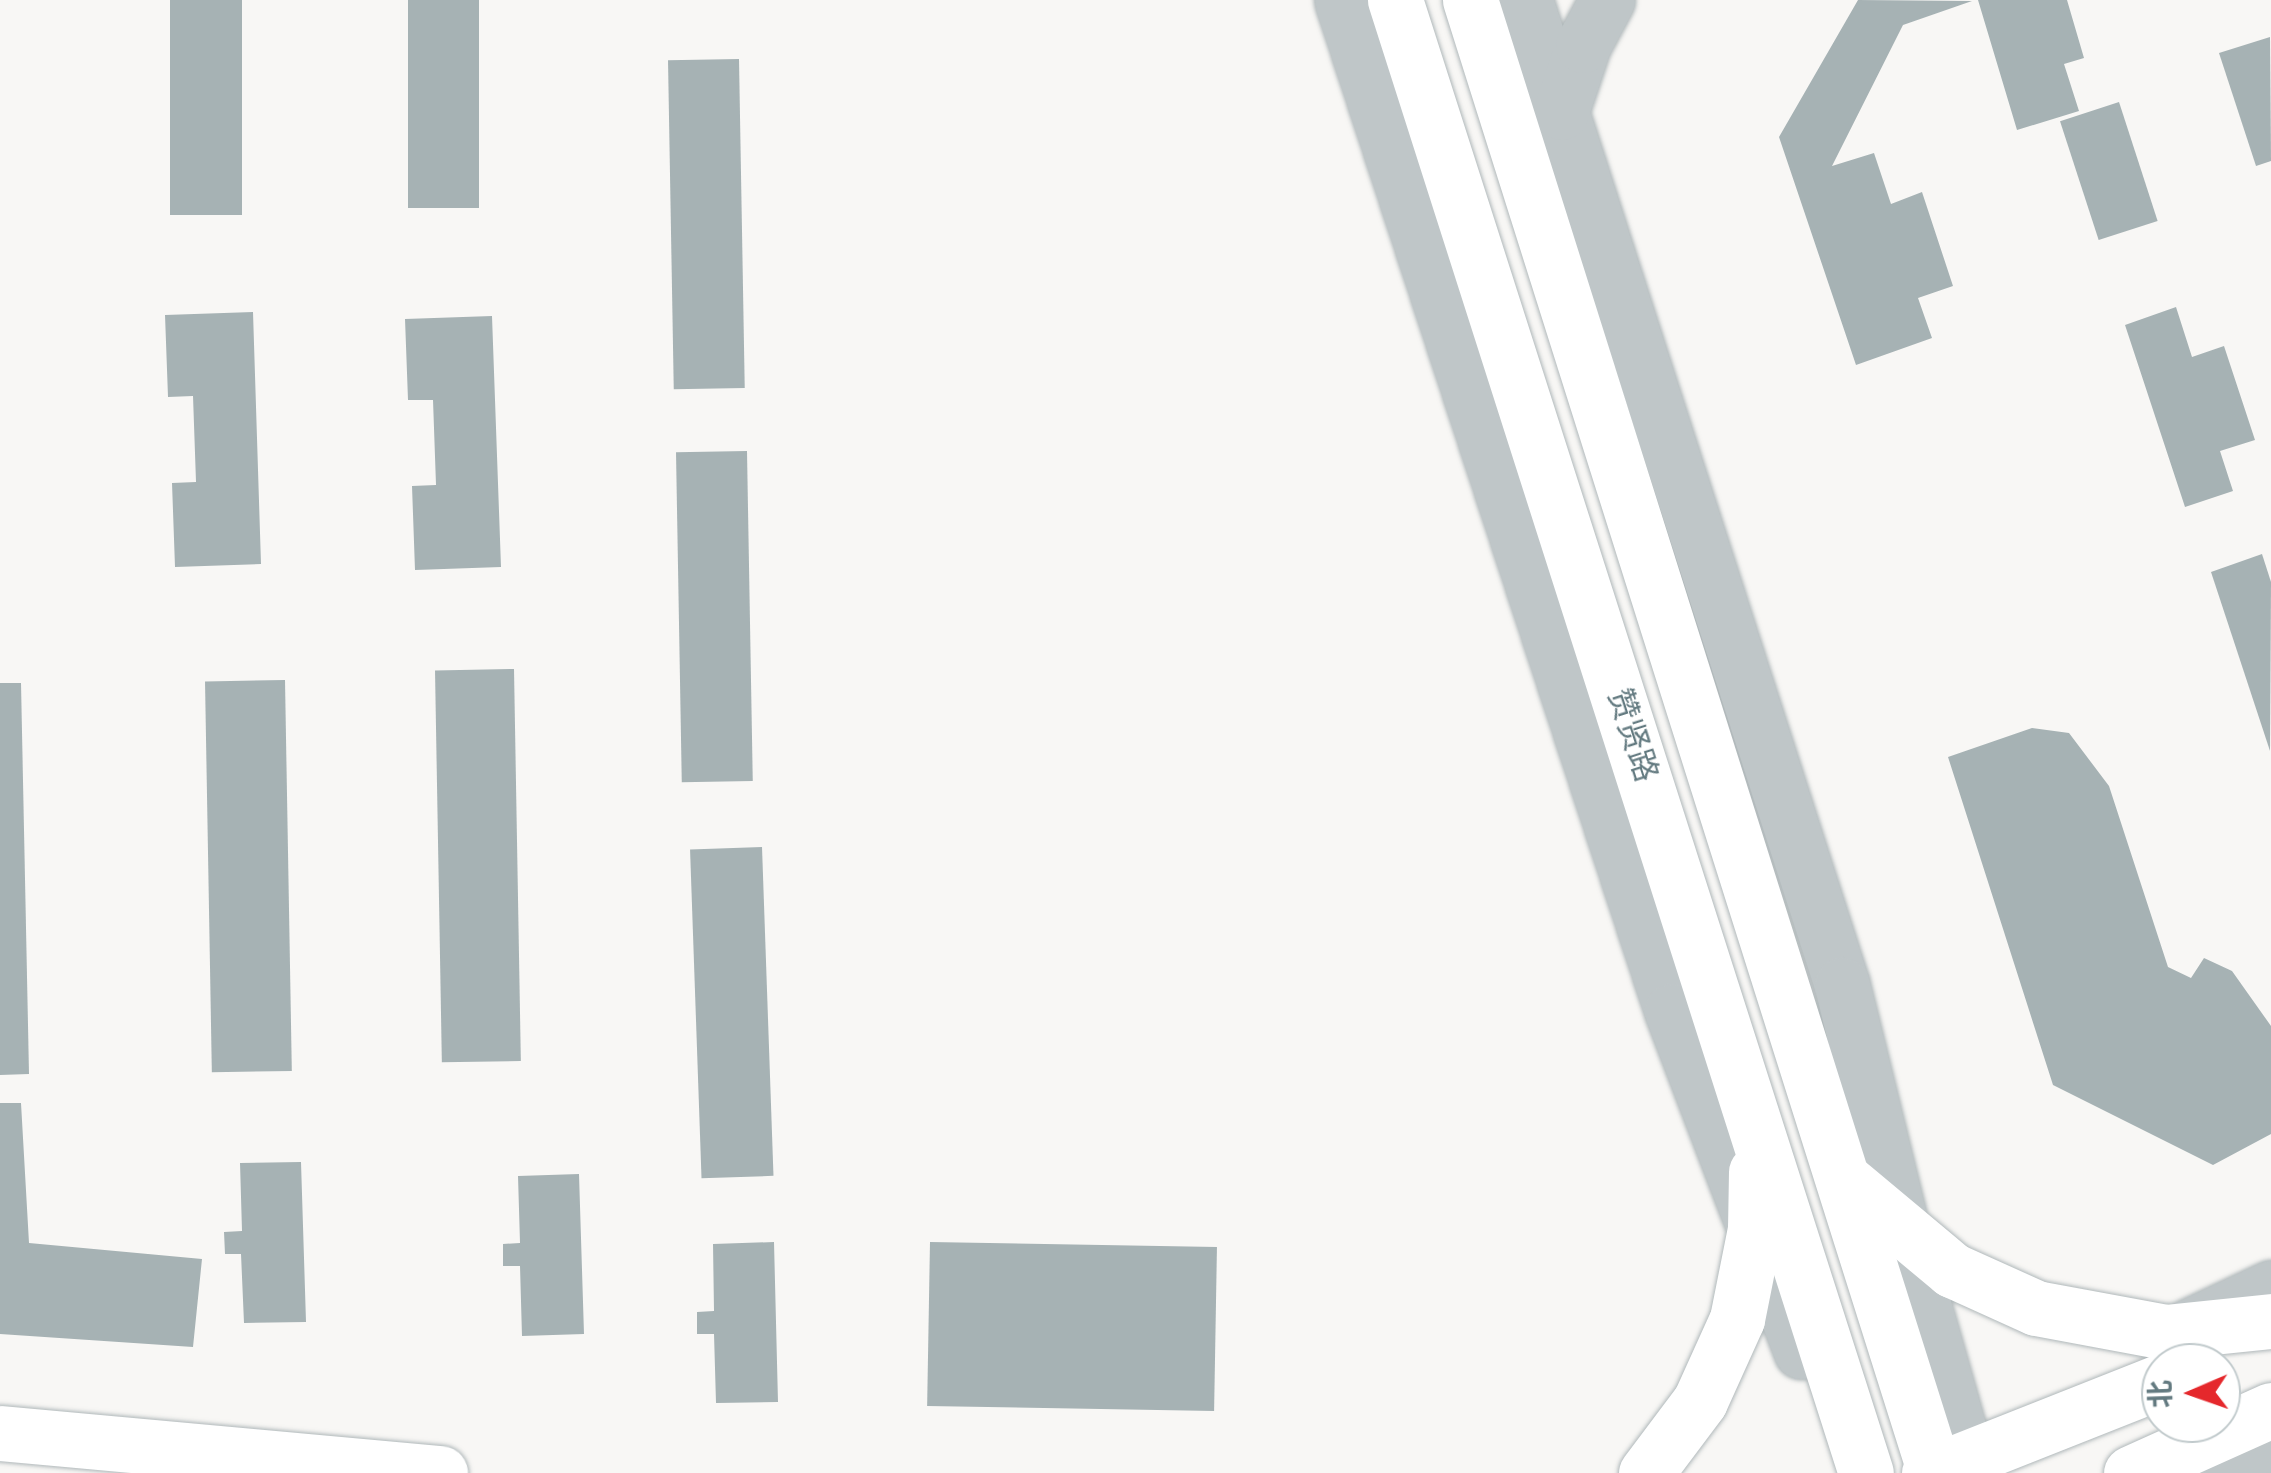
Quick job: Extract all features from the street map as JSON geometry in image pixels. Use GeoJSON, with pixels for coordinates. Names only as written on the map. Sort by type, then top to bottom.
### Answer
{"type":"FeatureCollection","features":[{"type":"Feature","properties":{"kind":"main road","name":"赞贤路"},"geometry":{"type":"LineString","coordinates":[[1395,0],[1866,1473]]}},
{"type":"Feature","properties":{"kind":"main road"},"geometry":{"type":"LineString","coordinates":[[1470,0],[1847,1182],[1947,1470],[2141,1378]]}},
{"type":"Feature","properties":{"kind":"main road"},"geometry":{"type":"LineString","coordinates":[[1646,1473],[1676,1438],[1720,1362],[1748,1274],[1756,1182],[1744,1090]]}},
{"type":"Feature","properties":{"kind":"main road"},"geometry":{"type":"LineString","coordinates":[[1847,1182],[1903,1234],[1952,1270],[2036,1308],[2123,1329],[2150,1343]]}},
{"type":"Feature","properties":{"kind":"main road"},"geometry":{"type":"LineString","coordinates":[[2219,1343],[2271,1321]]}},
{"type":"Feature","properties":{"kind":"main road"},"geometry":{"type":"LineString","coordinates":[[2236,1343],[2271,1333]]}},
{"type":"Feature","properties":{"kind":"main road"},"geometry":{"type":"LineString","coordinates":[[2217,1470],[2271,1412]]}},
{"type":"Feature","properties":{"kind":"main road"},"geometry":{"type":"LineString","coordinates":[[2131,1473],[2271,1412]]}},
{"type":"Feature","properties":{"kind":"main road"},"geometry":{"type":"LineString","coordinates":[[0,1433],[440,1473]]}},
{"type":"Feature","properties":{"kind":"street"},"geometry":{"type":"LineString","coordinates":[[1342,0],[1672,1012],[1846,1473]]}},
{"type":"Feature","properties":{"kind":"street"},"geometry":{"type":"LineString","coordinates":[[1525,0],[1842,985],[1903,1234],[1947,1470]]}},
{"type":"Feature","properties":{"kind":"street"},"geometry":{"type":"LineString","coordinates":[[1561,112],[1583,45],[1607,0]]}},
{"type":"Feature","properties":{"kind":"street"},"geometry":{"type":"LineString","coordinates":[[2201,1343],[2271,1288]]}},
{"type":"Feature","properties":{"kind":"street"},"geometry":{"type":"LineString","coordinates":[[2217,1470],[2271,1446]]}},
{"type":"Feature","properties":{"kind":"building"},"geometry":{"type":"Polygon","coordinates":[[[170,0],[242,0],[242,215],[170,215],[170,0]]]}},
{"type":"Feature","properties":{"kind":"building"},"geometry":{"type":"Polygon","coordinates":[[[408,0],[479,0],[479,208],[408,208],[408,0]]]}},
{"type":"Feature","properties":{"kind":"building"},"geometry":{"type":"Polygon","coordinates":[[[1858,0],[1972,1],[1903,25],[1832,166],[1874,153],[1891,204],[1922,192],[1953,286],[1918,298],[1932,338],[1856,365],[1779,137],[1858,0]]]}},
{"type":"Feature","properties":{"kind":"building"},"geometry":{"type":"Polygon","coordinates":[[[1978,0],[2067,0],[2084,58],[2064,64],[2079,111],[2017,130],[1978,0]]]}},
{"type":"Feature","properties":{"kind":"building"},"geometry":{"type":"Polygon","coordinates":[[[2270,37],[2271,161],[2256,166],[2219,53],[2270,37]]]}},
{"type":"Feature","properties":{"kind":"building"},"geometry":{"type":"Polygon","coordinates":[[[739,59],[745,388],[674,389],[668,60],[739,59]]]}},
{"type":"Feature","properties":{"kind":"building"},"geometry":{"type":"Polygon","coordinates":[[[2119,102],[2158,221],[2099,240],[2060,121],[2119,102]]]}},
{"type":"Feature","properties":{"kind":"building"},"geometry":{"type":"Polygon","coordinates":[[[2176,307],[2192,357],[2224,346],[2255,440],[2220,451],[2233,491],[2185,507],[2125,325],[2176,307]]]}},
{"type":"Feature","properties":{"kind":"building"},"geometry":{"type":"Polygon","coordinates":[[[253,312],[261,564],[175,567],[172,483],[196,482],[193,396],[168,397],[165,315],[253,312]]]}},
{"type":"Feature","properties":{"kind":"building"},"geometry":{"type":"Polygon","coordinates":[[[492,316],[501,567],[415,570],[412,486],[436,485],[433,400],[408,400],[405,319],[492,316]]]}},
{"type":"Feature","properties":{"kind":"building"},"geometry":{"type":"Polygon","coordinates":[[[747,451],[753,781],[682,782],[676,452],[747,451]]]}},
{"type":"Feature","properties":{"kind":"building"},"geometry":{"type":"Polygon","coordinates":[[[2262,554],[2271,582],[2270,751],[2211,572],[2262,554]]]}},
{"type":"Feature","properties":{"kind":"building"},"geometry":{"type":"Polygon","coordinates":[[[514,669],[521,1061],[442,1062],[435,670],[514,669]]]}},
{"type":"Feature","properties":{"kind":"building"},"geometry":{"type":"Polygon","coordinates":[[[285,680],[292,1071],[212,1072],[205,681],[285,680]]]}},
{"type":"Feature","properties":{"kind":"building"},"geometry":{"type":"Polygon","coordinates":[[[0,683],[21,683],[29,1074],[0,1075],[0,683]]]}},
{"type":"Feature","properties":{"kind":"building"},"geometry":{"type":"Polygon","coordinates":[[[2032,728],[2069,733],[2109,786],[2168,967],[2191,978],[2204,958],[2232,971],[2271,1026],[2271,1134],[2213,1165],[2053,1085],[1948,757],[2032,728]]]}},
{"type":"Feature","properties":{"kind":"building"},"geometry":{"type":"Polygon","coordinates":[[[762,847],[773,1176],[702,1178],[690,850],[762,847]]]}},
{"type":"Feature","properties":{"kind":"building"},"geometry":{"type":"Polygon","coordinates":[[[0,1103],[21,1103],[29,1243],[202,1259],[193,1347],[0,1334],[0,1103]]]}},
{"type":"Feature","properties":{"kind":"building"},"geometry":{"type":"Polygon","coordinates":[[[301,1162],[306,1322],[244,1323],[241,1254],[225,1254],[224,1232],[242,1231],[240,1163],[301,1162]]]}},
{"type":"Feature","properties":{"kind":"building"},"geometry":{"type":"Polygon","coordinates":[[[579,1174],[584,1334],[522,1336],[520,1266],[503,1266],[503,1244],[520,1243],[518,1176],[579,1174]]]}},
{"type":"Feature","properties":{"kind":"building"},"geometry":{"type":"Polygon","coordinates":[[[774,1242],[778,1402],[716,1403],[714,1334],[697,1334],[697,1312],[714,1311],[713,1244],[774,1242]]]}},
{"type":"Feature","properties":{"kind":"building"},"geometry":{"type":"Polygon","coordinates":[[[930,1242],[1217,1247],[1214,1411],[927,1406],[930,1242]]]}}]}
